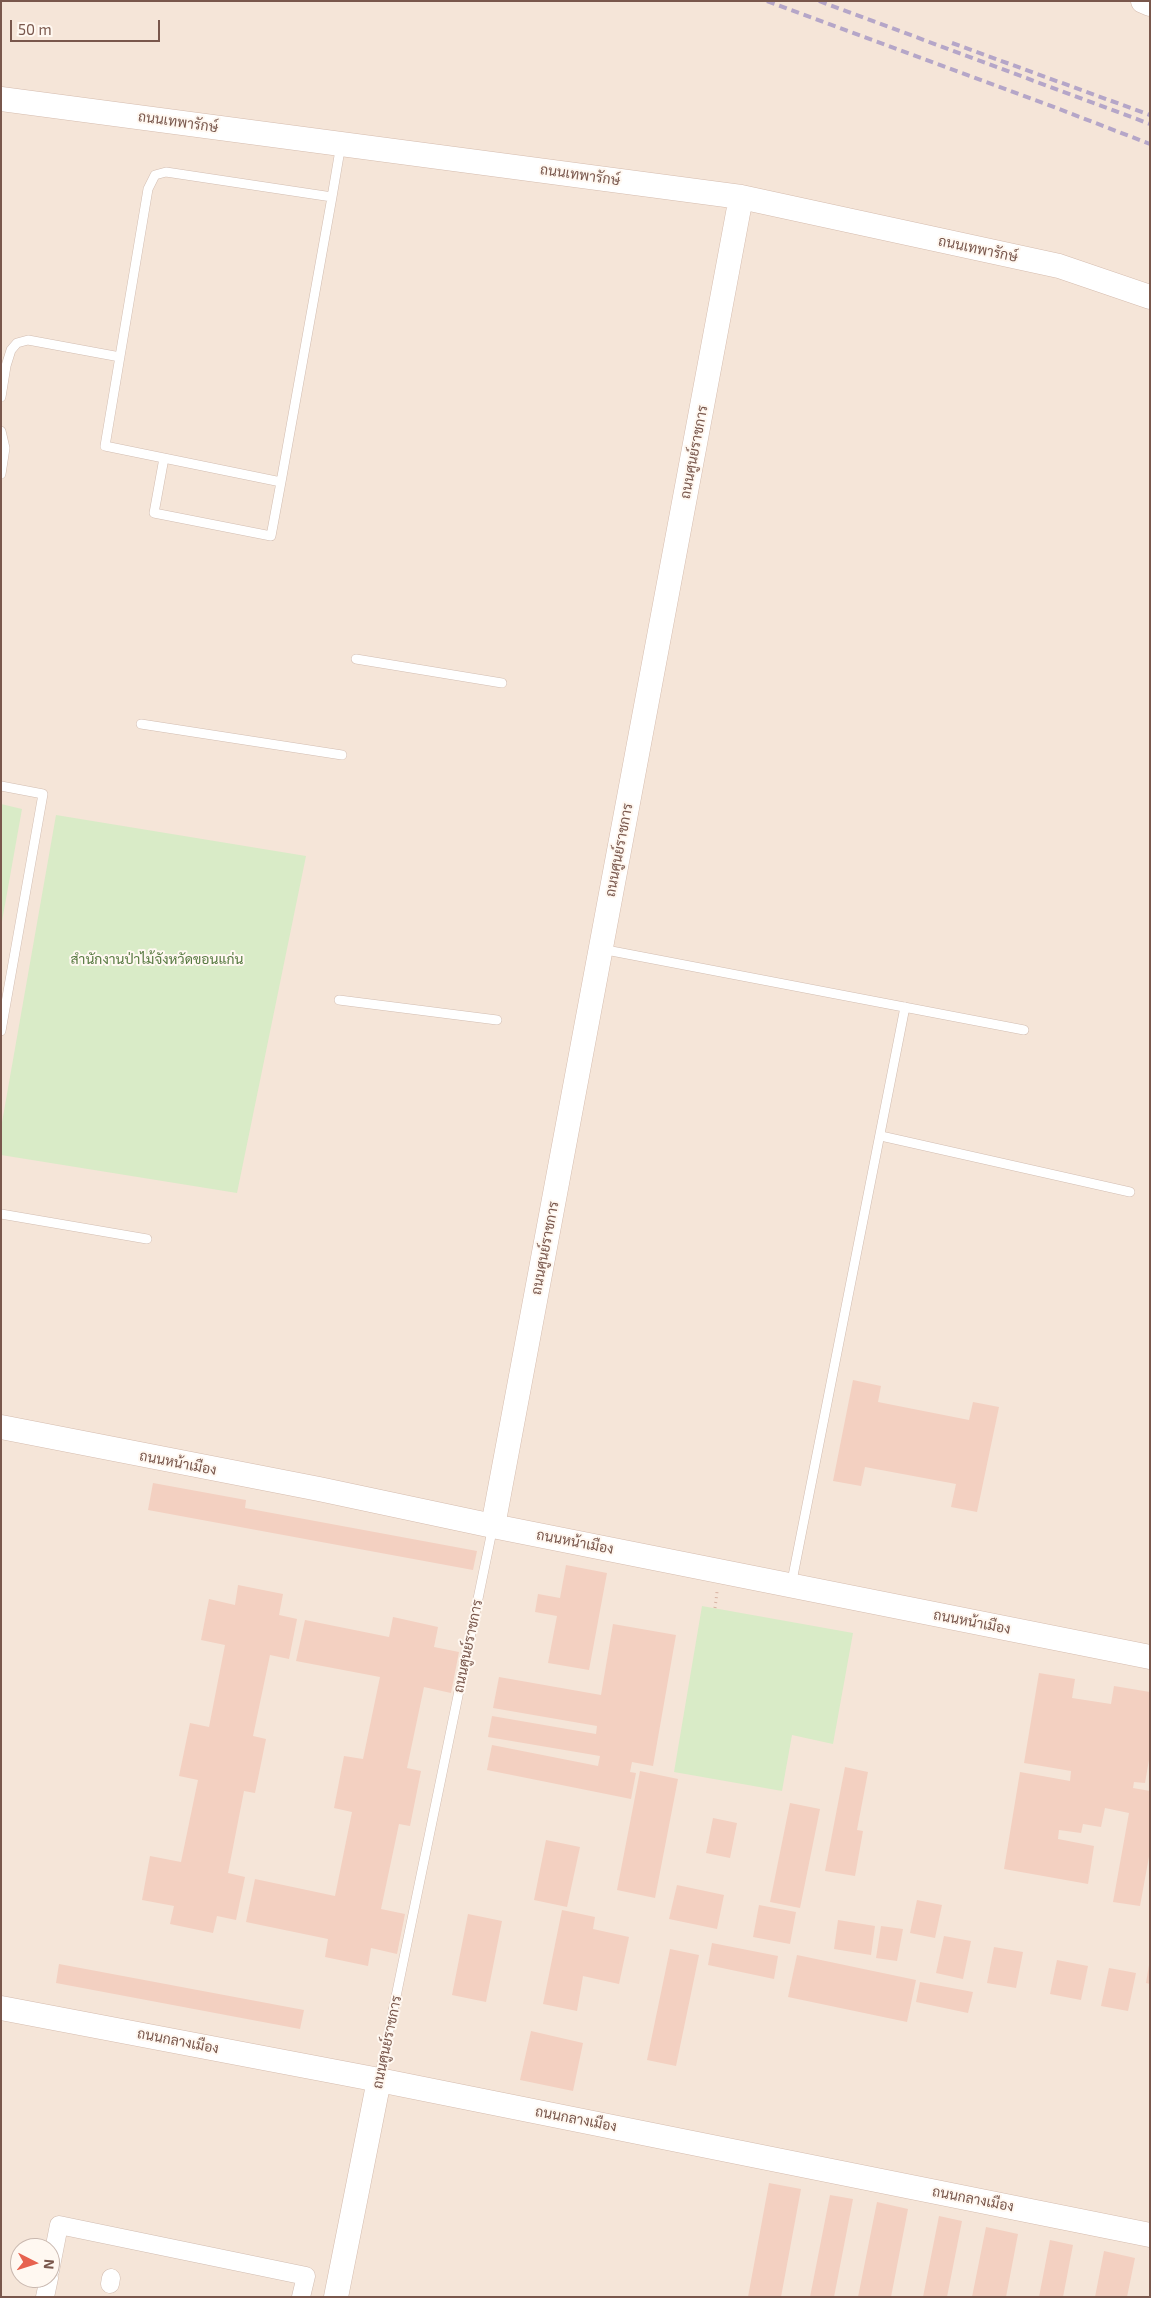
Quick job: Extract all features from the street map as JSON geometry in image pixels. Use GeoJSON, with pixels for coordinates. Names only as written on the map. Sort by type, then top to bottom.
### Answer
{"type":"FeatureCollection","features":[{"type":"Feature","properties":{"kind":"street"},"geometry":{"type":"LineString","coordinates":[[1143,1],[1150,4]]}},
{"type":"Feature","properties":{"kind":"street","name":"ถนนเทพารักษ์"},"geometry":{"type":"LineString","coordinates":[[1,99],[741,197],[1059,266],[1150,297]]}},
{"type":"Feature","properties":{"kind":"street","name":"ถนนศูนย์ราชการ"},"geometry":{"type":"LineString","coordinates":[[493,1526],[741,197]]}},
{"type":"Feature","properties":{"kind":"street","name":"ถนนหน้าเมือง"},"geometry":{"type":"LineString","coordinates":[[1,1427],[319,1489],[493,1526],[1150,1657]]}},
{"type":"Feature","properties":{"kind":"street","name":"ถนนกลางเมือง"},"geometry":{"type":"LineString","coordinates":[[1,2008],[379,2080],[1150,2235]]}},
{"type":"Feature","properties":{"kind":"street","name":"ถนนศูนย์ราชการ"},"geometry":{"type":"LineString","coordinates":[[336,2297],[379,2080]]}},
{"type":"Feature","properties":{"kind":"street"},"geometry":{"type":"LineString","coordinates":[[57,2238],[60,2225],[306,2276],[301,2297]]}},
{"type":"Feature","properties":{"kind":"lane"},"geometry":{"type":"LineString","coordinates":[[164,458],[154,513],[271,536],[342,144]]}},
{"type":"Feature","properties":{"kind":"lane"},"geometry":{"type":"LineString","coordinates":[[281,482],[105,446],[148,189],[155,175],[166,172],[332,197]]}},
{"type":"Feature","properties":{"kind":"lane"},"geometry":{"type":"LineString","coordinates":[[1,397],[6,366],[11,350],[17,343],[28,340],[120,357]]}},
{"type":"Feature","properties":{"kind":"lane"},"geometry":{"type":"LineString","coordinates":[[1,431],[5,448],[1,474]]}},
{"type":"Feature","properties":{"kind":"lane"},"geometry":{"type":"LineString","coordinates":[[356,658],[502,683]]}},
{"type":"Feature","properties":{"kind":"lane"},"geometry":{"type":"LineString","coordinates":[[141,724],[342,755]]}},
{"type":"Feature","properties":{"kind":"lane"},"geometry":{"type":"LineString","coordinates":[[1,786],[42,794],[1,1031]]}},
{"type":"Feature","properties":{"kind":"lane"},"geometry":{"type":"LineString","coordinates":[[601,949],[1024,1030]]}},
{"type":"Feature","properties":{"kind":"lane"},"geometry":{"type":"LineString","coordinates":[[339,1000],[497,1020]]}},
{"type":"Feature","properties":{"kind":"lane"},"geometry":{"type":"LineString","coordinates":[[791,1586],[905,1007]]}},
{"type":"Feature","properties":{"kind":"lane"},"geometry":{"type":"LineString","coordinates":[[881,1136],[1130,1192]]}},
{"type":"Feature","properties":{"kind":"lane"},"geometry":{"type":"LineString","coordinates":[[1,1214],[147,1239]]}},
{"type":"Feature","properties":{"kind":"lane","name":"ถนนศูนย์ราชการ"},"geometry":{"type":"LineString","coordinates":[[379,2080],[493,1526]]}},
{"type":"Feature","properties":{"kind":"shaded area"},"geometry":{"type":"Polygon","coordinates":[[[1,1],[1150,1],[1150,2297],[1,2297],[1,1]]]}},
{"type":"Feature","properties":{"kind":"green space"},"geometry":{"type":"Polygon","coordinates":[[[1,804],[22,809],[1,927],[1,804]]]}},
{"type":"Feature","properties":{"kind":"green space","name":"สำนักงานป่าไม้จังหวัดขอนแก่น"},"geometry":{"type":"Polygon","coordinates":[[[56,815],[306,856],[237,1193],[1,1155],[1,1128],[56,815]]]}},
{"type":"Feature","properties":{"kind":"green space"},"geometry":{"type":"Polygon","coordinates":[[[702,1606],[853,1633],[833,1744],[792,1735],[782,1791],[674,1772],[702,1606]]]}},
{"type":"Feature","properties":{"kind":"building"},"geometry":{"type":"Polygon","coordinates":[[[853,1380],[881,1386],[878,1402],[969,1420],[973,1402],[999,1407],[977,1512],[951,1507],[956,1484],[865,1467],[861,1486],[833,1481],[853,1380]]]}},
{"type":"Feature","properties":{"kind":"building"},"geometry":{"type":"Polygon","coordinates":[[[153,1483],[246,1500],[245,1508],[477,1551],[473,1570],[148,1510],[153,1483]]]}},
{"type":"Feature","properties":{"kind":"building"},"geometry":{"type":"Polygon","coordinates":[[[566,1565],[607,1573],[589,1670],[548,1663],[557,1616],[535,1612],[538,1594],[560,1598],[566,1565]]]}},
{"type":"Feature","properties":{"kind":"building"},"geometry":{"type":"Polygon","coordinates":[[[238,1585],[283,1594],[279,1615],[297,1619],[289,1659],[270,1655],[253,1736],[266,1739],[255,1793],[244,1791],[228,1873],[245,1877],[236,1920],[217,1916],[213,1933],[170,1924],[174,1906],[142,1900],[150,1856],[181,1862],[198,1780],[179,1776],[190,1723],[209,1727],[225,1645],[201,1640],[209,1599],[235,1605],[238,1585]]]}},
{"type":"Feature","properties":{"kind":"building"},"geometry":{"type":"Polygon","coordinates":[[[393,1617],[438,1627],[434,1647],[459,1652],[451,1693],[424,1687],[407,1768],[421,1771],[410,1826],[399,1824],[381,1909],[405,1914],[397,1954],[371,1948],[368,1966],[325,1957],[328,1939],[246,1922],[255,1879],[335,1896],[352,1812],[334,1808],[344,1756],[363,1759],[380,1677],[296,1661],[305,1620],[389,1637],[393,1617]]]}},
{"type":"Feature","properties":{"kind":"building"},"geometry":{"type":"Polygon","coordinates":[[[613,1624],[676,1635],[653,1766],[632,1762],[630,1772],[636,1773],[631,1799],[487,1770],[492,1745],[598,1766],[600,1756],[488,1737],[492,1716],[596,1734],[597,1726],[493,1708],[499,1677],[601,1695],[613,1624]]]}},
{"type":"Feature","properties":{"kind":"building"},"geometry":{"type":"Polygon","coordinates":[[[1039,1673],[1075,1679],[1072,1698],[1111,1704],[1114,1686],[1150,1692],[1150,1754],[1145,1783],[1134,1782],[1133,1788],[1150,1791],[1150,1851],[1140,1906],[1113,1902],[1129,1813],[1105,1808],[1101,1827],[1083,1824],[1081,1833],[1059,1830],[1058,1839],[1094,1846],[1088,1884],[1004,1869],[1020,1772],[1070,1781],[1071,1771],[1024,1763],[1039,1673]]]}},
{"type":"Feature","properties":{"kind":"building"},"geometry":{"type":"Polygon","coordinates":[[[845,1767],[868,1772],[857,1830],[863,1831],[855,1876],[825,1871],[845,1767]]]}},
{"type":"Feature","properties":{"kind":"building"},"geometry":{"type":"Polygon","coordinates":[[[640,1771],[678,1779],[655,1898],[617,1890],[640,1771]]]}},
{"type":"Feature","properties":{"kind":"building"},"geometry":{"type":"Polygon","coordinates":[[[790,1803],[820,1809],[800,1908],[770,1902],[790,1803]]]}},
{"type":"Feature","properties":{"kind":"building"},"geometry":{"type":"Polygon","coordinates":[[[713,1818],[737,1823],[730,1858],[706,1853],[713,1818]]]}},
{"type":"Feature","properties":{"kind":"building"},"geometry":{"type":"Polygon","coordinates":[[[546,1840],[580,1847],[567,1907],[534,1900],[546,1840]]]}},
{"type":"Feature","properties":{"kind":"building"},"geometry":{"type":"Polygon","coordinates":[[[677,1885],[724,1895],[717,1929],[669,1919],[677,1885]]]}},
{"type":"Feature","properties":{"kind":"building"},"geometry":{"type":"Polygon","coordinates":[[[917,1900],[942,1905],[935,1938],[910,1933],[917,1900]]]}},
{"type":"Feature","properties":{"kind":"building"},"geometry":{"type":"Polygon","coordinates":[[[759,1905],[796,1912],[790,1944],[753,1937],[759,1905]]]}},
{"type":"Feature","properties":{"kind":"building"},"geometry":{"type":"Polygon","coordinates":[[[562,1910],[595,1917],[593,1929],[629,1937],[619,1984],[583,1976],[577,2011],[543,2004],[562,1910]]]}},
{"type":"Feature","properties":{"kind":"building"},"geometry":{"type":"Polygon","coordinates":[[[468,1914],[502,1921],[486,2002],[452,1995],[468,1914]]]}},
{"type":"Feature","properties":{"kind":"building"},"geometry":{"type":"Polygon","coordinates":[[[838,1920],[875,1926],[871,1955],[834,1949],[838,1920]]]}},
{"type":"Feature","properties":{"kind":"building"},"geometry":{"type":"Polygon","coordinates":[[[881,1926],[903,1929],[897,1961],[876,1958],[881,1926]]]}},
{"type":"Feature","properties":{"kind":"building"},"geometry":{"type":"Polygon","coordinates":[[[944,1936],[971,1941],[963,1979],[936,1973],[944,1936]]]}},
{"type":"Feature","properties":{"kind":"building"},"geometry":{"type":"Polygon","coordinates":[[[712,1943],[778,1956],[774,1979],[708,1965],[712,1943]]]}},
{"type":"Feature","properties":{"kind":"building"},"geometry":{"type":"Polygon","coordinates":[[[994,1947],[1023,1952],[1016,1988],[987,1983],[994,1947]]]}},
{"type":"Feature","properties":{"kind":"building"},"geometry":{"type":"Polygon","coordinates":[[[670,1949],[699,1955],[676,2066],[647,2060],[670,1949]]]}},
{"type":"Feature","properties":{"kind":"building"},"geometry":{"type":"Polygon","coordinates":[[[797,1955],[916,1980],[907,2022],[788,1997],[797,1955]]]}},
{"type":"Feature","properties":{"kind":"building"},"geometry":{"type":"Polygon","coordinates":[[[1057,1960],[1088,1966],[1081,2000],[1050,1994],[1057,1960]]]}},
{"type":"Feature","properties":{"kind":"building"},"geometry":{"type":"Polygon","coordinates":[[[59,1964],[304,2010],[300,2029],[56,1983],[59,1964]]]}},
{"type":"Feature","properties":{"kind":"building"},"geometry":{"type":"Polygon","coordinates":[[[1150,1965],[1150,1984],[1146,1983],[1150,1965]]]}},
{"type":"Feature","properties":{"kind":"building"},"geometry":{"type":"Polygon","coordinates":[[[1109,1968],[1136,1973],[1128,2011],[1101,2006],[1109,1968]]]}},
{"type":"Feature","properties":{"kind":"building"},"geometry":{"type":"Polygon","coordinates":[[[920,1982],[973,1992],[968,2013],[916,2002],[920,1982]]]}},
{"type":"Feature","properties":{"kind":"building"},"geometry":{"type":"Polygon","coordinates":[[[531,2031],[583,2043],[573,2091],[520,2080],[531,2031]]]}},
{"type":"Feature","properties":{"kind":"building"},"geometry":{"type":"Polygon","coordinates":[[[769,2183],[801,2189],[781,2297],[748,2297],[769,2183]]]}},
{"type":"Feature","properties":{"kind":"building"},"geometry":{"type":"Polygon","coordinates":[[[830,2195],[853,2199],[834,2297],[810,2297],[830,2195]]]}},
{"type":"Feature","properties":{"kind":"building"},"geometry":{"type":"Polygon","coordinates":[[[877,2202],[908,2209],[891,2297],[858,2297],[877,2202]]]}},
{"type":"Feature","properties":{"kind":"building"},"geometry":{"type":"Polygon","coordinates":[[[939,2216],[962,2221],[947,2297],[923,2297],[939,2216]]]}},
{"type":"Feature","properties":{"kind":"building"},"geometry":{"type":"Polygon","coordinates":[[[986,2227],[1018,2234],[1006,2297],[972,2297],[986,2227]]]}},
{"type":"Feature","properties":{"kind":"building"},"geometry":{"type":"Polygon","coordinates":[[[1050,2240],[1073,2245],[1063,2297],[1039,2297],[1050,2240]]]}},
{"type":"Feature","properties":{"kind":"building"},"geometry":{"type":"Polygon","coordinates":[[[1104,2251],[1135,2258],[1127,2297],[1095,2297],[1104,2251]]]}},
{"type":"Feature","properties":{"kind":"railway"},"geometry":{"type":"LineString","coordinates":[[767,1],[1150,144]]}},
{"type":"Feature","properties":{"kind":"railway"},"geometry":{"type":"LineString","coordinates":[[819,1],[1150,124]]}},
{"type":"Feature","properties":{"kind":"railway"},"geometry":{"type":"LineString","coordinates":[[952,43],[1150,115]]}}]}
